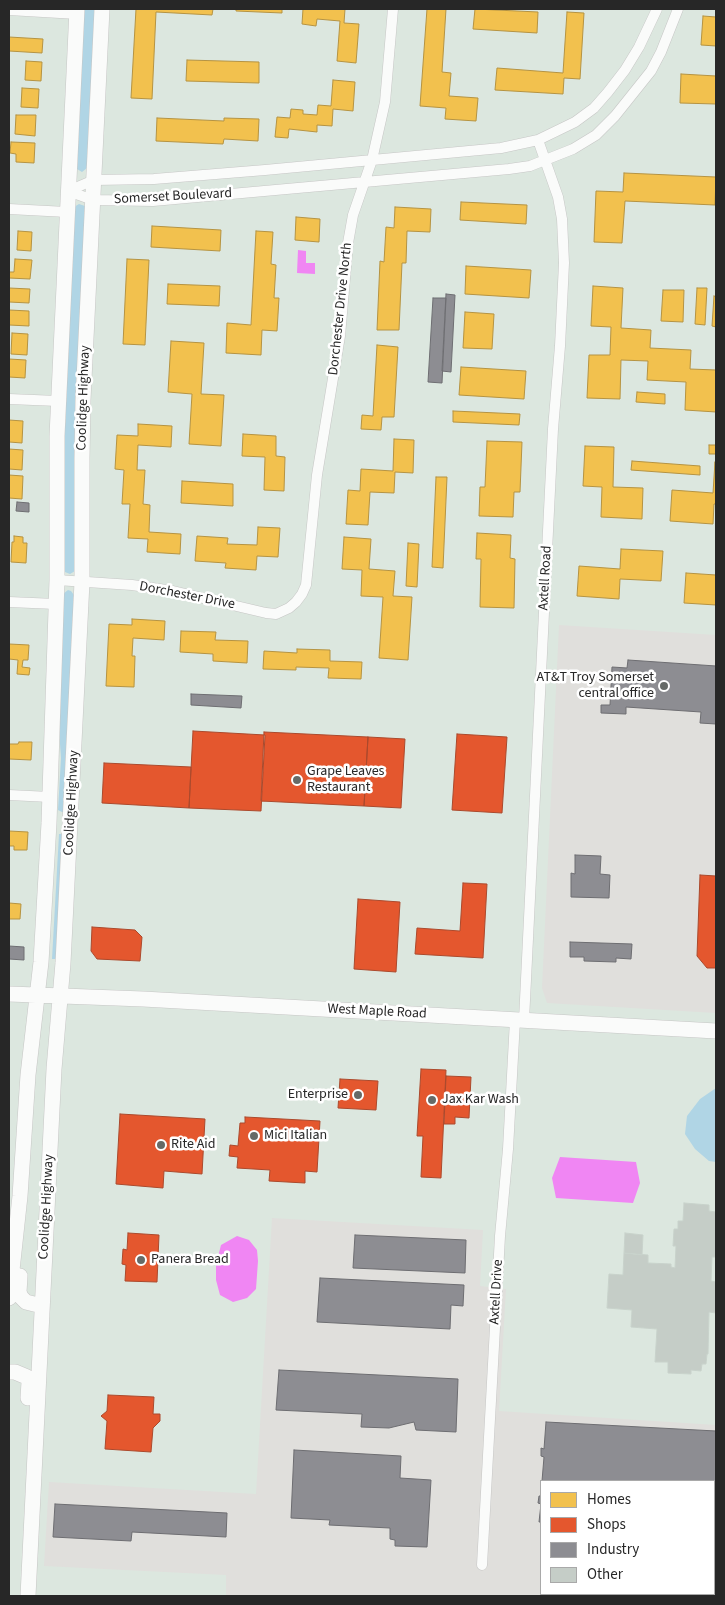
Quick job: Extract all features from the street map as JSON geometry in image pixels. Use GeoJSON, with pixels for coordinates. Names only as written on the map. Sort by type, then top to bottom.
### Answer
{"type":"FeatureCollection","features":[{"type":"Feature","properties":{"kind":"main road","name":"Coolidge Highway"},"geometry":{"type":"LineString","coordinates":[[28,1596],[54,1069],[71,825],[82,582],[82,429],[102,9]]}},
{"type":"Feature","properties":{"kind":"main road","name":"Coolidge Highway"},"geometry":{"type":"LineString","coordinates":[[9,1298],[20,1196],[28,1075],[38,996],[49,823],[57,580],[58,401],[77,11]]}},
{"type":"Feature","properties":{"kind":"main road"},"geometry":{"type":"LineString","coordinates":[[49,823],[71,825]]}},
{"type":"Feature","properties":{"kind":"main road","name":"West Maple Road"},"geometry":{"type":"LineString","coordinates":[[9,994],[716,1031]]}},
{"type":"Feature","properties":{"kind":"main road"},"geometry":{"type":"LineString","coordinates":[[20,1196],[24,1211],[19,1292],[20,1297],[26,1302],[42,1306]]}},
{"type":"Feature","properties":{"kind":"main road"},"geometry":{"type":"LineString","coordinates":[[9,1372],[24,1375],[29,1382],[25,1461],[33,1472]]}},
{"type":"Feature","properties":{"kind":"street","name":"Dorchester Drive North"},"geometry":{"type":"LineString","coordinates":[[290,608],[306,585],[317,475],[340,336],[348,243],[353,215],[372,160],[385,102],[393,9]]}},
{"type":"Feature","properties":{"kind":"street","name":"Somerset Boulevard"},"geometry":{"type":"LineString","coordinates":[[68,191],[94,180],[154,179],[372,160],[501,148],[538,140],[575,122],[594,108],[625,70],[657,9]]}},
{"type":"Feature","properties":{"kind":"street","name":"Somerset Boulevard"},"geometry":{"type":"LineString","coordinates":[[68,191],[93,200],[152,201],[509,169],[546,160],[573,150],[596,135],[615,116],[651,71],[678,9]]}},
{"type":"Feature","properties":{"kind":"street"},"geometry":{"type":"LineString","coordinates":[[9,10],[77,11]]}},
{"type":"Feature","properties":{"kind":"street","name":"Axtell Road"},"geometry":{"type":"LineString","coordinates":[[520,1020],[564,263],[561,211],[538,140]]}},
{"type":"Feature","properties":{"kind":"street"},"geometry":{"type":"LineString","coordinates":[[9,208],[67,212]]}},
{"type":"Feature","properties":{"kind":"street"},"geometry":{"type":"LineString","coordinates":[[9,399],[58,401]]}},
{"type":"Feature","properties":{"kind":"street","name":"Dorchester Drive"},"geometry":{"type":"LineString","coordinates":[[57,580],[132,585],[182,592],[266,613],[276,614],[290,608]]}},
{"type":"Feature","properties":{"kind":"street"},"geometry":{"type":"LineString","coordinates":[[9,602],[56,604]]}},
{"type":"Feature","properties":{"kind":"street"},"geometry":{"type":"LineString","coordinates":[[9,795],[50,796]]}},
{"type":"Feature","properties":{"kind":"street","name":"Axtell Drive"},"geometry":{"type":"LineString","coordinates":[[482,1565],[500,1236],[520,1020]]}},
{"type":"Feature","properties":{"kind":"shaded area"},"geometry":{"type":"Polygon","coordinates":[[[84,9],[96,9],[87,168],[82,172],[77,169],[84,9]]]}},
{"type":"Feature","properties":{"kind":"shaded area"},"geometry":{"type":"Polygon","coordinates":[[[79,204],[85,206],[85,208],[75,571],[70,574],[65,572],[64,569],[64,452],[74,207],[79,204]]]}},
{"type":"Feature","properties":{"kind":"shaded area"},"geometry":{"type":"Polygon","coordinates":[[[298,250],[306,251],[306,263],[315,263],[315,274],[297,273],[298,250]]]}},
{"type":"Feature","properties":{"kind":"shaded area"},"geometry":{"type":"Polygon","coordinates":[[[68,590],[74,595],[64,812],[62,812],[58,810],[61,758],[59,730],[63,594],[68,590]]]}},
{"type":"Feature","properties":{"kind":"shaded area"},"geometry":{"type":"Polygon","coordinates":[[[559,625],[716,635],[716,1013],[547,1003],[542,988],[559,625]]]}},
{"type":"Feature","properties":{"kind":"shaded area"},"geometry":{"type":"Polygon","coordinates":[[[59,834],[63,836],[57,959],[52,959],[59,834]]]}},
{"type":"Feature","properties":{"kind":"shaded area"},"geometry":{"type":"Polygon","coordinates":[[[716,1088],[716,1162],[709,1161],[695,1149],[685,1134],[687,1116],[700,1099],[716,1088]]]}},
{"type":"Feature","properties":{"kind":"shaded area"},"geometry":{"type":"Polygon","coordinates":[[[560,1157],[636,1162],[640,1183],[633,1203],[556,1198],[552,1178],[560,1157]]]}},
{"type":"Feature","properties":{"kind":"shaded area"},"geometry":{"type":"Polygon","coordinates":[[[272,1218],[483,1230],[480,1286],[506,1289],[499,1411],[716,1425],[716,1596],[692,1596],[715,1595],[715,1480],[540,1480],[540,1595],[647,1596],[226,1596],[226,1575],[44,1566],[49,1482],[256,1494],[272,1218]]]}},
{"type":"Feature","properties":{"kind":"shaded area"},"geometry":{"type":"Polygon","coordinates":[[[237,1236],[249,1240],[257,1250],[258,1261],[256,1289],[247,1298],[233,1302],[220,1295],[216,1280],[216,1265],[221,1245],[237,1236]]]}},
{"type":"Feature","properties":{"kind":"building: Homes"},"geometry":{"type":"Polygon","coordinates":[[[136,9],[213,9],[212,15],[156,12],[152,99],[131,98],[136,9]]]}},
{"type":"Feature","properties":{"kind":"building: Homes"},"geometry":{"type":"Polygon","coordinates":[[[236,9],[282,9],[282,13],[236,11],[236,9]]]}},
{"type":"Feature","properties":{"kind":"building: Homes"},"geometry":{"type":"Polygon","coordinates":[[[303,9],[345,9],[344,23],[359,24],[356,63],[337,61],[340,21],[317,19],[316,26],[302,24],[303,9]]]}},
{"type":"Feature","properties":{"kind":"building: Homes"},"geometry":{"type":"Polygon","coordinates":[[[427,9],[446,9],[442,72],[451,73],[449,96],[478,98],[476,121],[445,119],[446,108],[420,106],[427,9]]]}},
{"type":"Feature","properties":{"kind":"building: Homes"},"geometry":{"type":"Polygon","coordinates":[[[475,9],[538,12],[537,33],[473,29],[475,9]]]}},
{"type":"Feature","properties":{"kind":"building: Homes"},"geometry":{"type":"Polygon","coordinates":[[[567,12],[584,13],[580,79],[564,78],[563,94],[495,90],[497,68],[563,73],[567,12]]]}},
{"type":"Feature","properties":{"kind":"building: Homes"},"geometry":{"type":"Polygon","coordinates":[[[703,16],[716,17],[716,46],[701,45],[703,16]]]}},
{"type":"Feature","properties":{"kind":"building: Homes"},"geometry":{"type":"Polygon","coordinates":[[[9,37],[43,39],[42,53],[9,51],[9,37]]]}},
{"type":"Feature","properties":{"kind":"building: Homes"},"geometry":{"type":"Polygon","coordinates":[[[187,60],[259,62],[259,83],[186,81],[187,60]]]}},
{"type":"Feature","properties":{"kind":"building: Homes"},"geometry":{"type":"Polygon","coordinates":[[[26,61],[42,62],[41,81],[25,80],[26,61]]]}},
{"type":"Feature","properties":{"kind":"building: Homes"},"geometry":{"type":"Polygon","coordinates":[[[681,74],[716,76],[716,104],[680,103],[681,74]]]}},
{"type":"Feature","properties":{"kind":"building: Homes"},"geometry":{"type":"Polygon","coordinates":[[[333,80],[355,82],[353,111],[333,109],[332,126],[317,125],[317,132],[289,129],[288,138],[275,137],[277,117],[290,118],[291,109],[303,110],[303,114],[317,115],[318,105],[331,106],[333,80]]]}},
{"type":"Feature","properties":{"kind":"building: Homes"},"geometry":{"type":"Polygon","coordinates":[[[22,88],[39,89],[38,108],[21,107],[22,88]]]}},
{"type":"Feature","properties":{"kind":"building: Homes"},"geometry":{"type":"Polygon","coordinates":[[[16,115],[36,115],[35,136],[15,134],[16,115]]]}},
{"type":"Feature","properties":{"kind":"building: Homes"},"geometry":{"type":"Polygon","coordinates":[[[157,118],[224,121],[224,118],[259,119],[258,141],[224,139],[223,144],[156,141],[157,118]]]}},
{"type":"Feature","properties":{"kind":"building: Homes"},"geometry":{"type":"Polygon","coordinates":[[[11,142],[35,143],[34,163],[16,162],[16,154],[10,153],[11,142]]]}},
{"type":"Feature","properties":{"kind":"building: Homes"},"geometry":{"type":"Polygon","coordinates":[[[624,173],[716,177],[715,205],[625,201],[622,243],[594,242],[596,191],[623,192],[624,173]]]}},
{"type":"Feature","properties":{"kind":"building: Homes"},"geometry":{"type":"Polygon","coordinates":[[[461,202],[527,205],[526,224],[460,220],[461,202]]]}},
{"type":"Feature","properties":{"kind":"building: Homes"},"geometry":{"type":"Polygon","coordinates":[[[395,207],[431,209],[430,232],[407,231],[406,263],[402,263],[399,330],[377,330],[380,261],[384,262],[386,227],[394,228],[395,207]]]}},
{"type":"Feature","properties":{"kind":"building: Homes"},"geometry":{"type":"Polygon","coordinates":[[[296,217],[320,219],[319,242],[295,240],[296,217]]]}},
{"type":"Feature","properties":{"kind":"building: Homes"},"geometry":{"type":"Polygon","coordinates":[[[152,226],[221,230],[220,251],[151,247],[152,226]]]}},
{"type":"Feature","properties":{"kind":"building: Homes"},"geometry":{"type":"Polygon","coordinates":[[[18,231],[32,232],[31,251],[17,250],[18,231]]]}},
{"type":"Feature","properties":{"kind":"building: Homes"},"geometry":{"type":"Polygon","coordinates":[[[256,231],[273,232],[271,264],[276,265],[274,298],[279,298],[277,331],[262,330],[261,355],[226,353],[227,323],[251,325],[256,231]]]}},
{"type":"Feature","properties":{"kind":"building: Homes"},"geometry":{"type":"Polygon","coordinates":[[[15,259],[32,260],[30,279],[9,278],[9,272],[14,272],[15,259]]]}},
{"type":"Feature","properties":{"kind":"building: Homes"},"geometry":{"type":"Polygon","coordinates":[[[127,259],[149,260],[145,345],[123,344],[127,259]]]}},
{"type":"Feature","properties":{"kind":"building: Homes"},"geometry":{"type":"Polygon","coordinates":[[[466,266],[531,270],[529,298],[465,294],[466,266]]]}},
{"type":"Feature","properties":{"kind":"building: Homes"},"geometry":{"type":"Polygon","coordinates":[[[168,284],[220,286],[219,306],[167,304],[168,284]]]}},
{"type":"Feature","properties":{"kind":"building: Homes"},"geometry":{"type":"Polygon","coordinates":[[[593,286],[623,288],[621,328],[651,330],[650,348],[691,350],[690,369],[716,370],[716,412],[685,410],[686,382],[647,380],[648,361],[621,360],[620,399],[587,398],[589,355],[610,355],[611,327],[591,326],[593,286]]]}},
{"type":"Feature","properties":{"kind":"building: Homes"},"geometry":{"type":"Polygon","coordinates":[[[9,288],[30,289],[29,303],[9,302],[9,288]]]}},
{"type":"Feature","properties":{"kind":"building: Homes"},"geometry":{"type":"Polygon","coordinates":[[[697,288],[707,288],[705,325],[695,324],[697,288]]]}},
{"type":"Feature","properties":{"kind":"building: Homes"},"geometry":{"type":"Polygon","coordinates":[[[663,290],[684,290],[683,322],[661,321],[663,290]]]}},
{"type":"Feature","properties":{"kind":"building: Homes"},"geometry":{"type":"Polygon","coordinates":[[[714,296],[716,297],[716,327],[712,326],[714,296]]]}},
{"type":"Feature","properties":{"kind":"building: Homes"},"geometry":{"type":"Polygon","coordinates":[[[9,310],[29,311],[29,326],[9,325],[9,310]]]}},
{"type":"Feature","properties":{"kind":"building: Homes"},"geometry":{"type":"Polygon","coordinates":[[[465,312],[494,314],[492,349],[463,348],[465,312]]]}},
{"type":"Feature","properties":{"kind":"building: Homes"},"geometry":{"type":"Polygon","coordinates":[[[12,333],[28,334],[27,355],[11,354],[12,333]]]}},
{"type":"Feature","properties":{"kind":"building: Homes"},"geometry":{"type":"Polygon","coordinates":[[[171,341],[204,343],[201,394],[224,395],[221,446],[189,444],[192,394],[168,392],[171,341]]]}},
{"type":"Feature","properties":{"kind":"building: Homes"},"geometry":{"type":"Polygon","coordinates":[[[377,345],[398,347],[394,417],[382,417],[381,430],[361,429],[362,415],[373,416],[377,345]]]}},
{"type":"Feature","properties":{"kind":"building: Homes"},"geometry":{"type":"Polygon","coordinates":[[[9,359],[26,360],[25,378],[9,377],[9,359]]]}},
{"type":"Feature","properties":{"kind":"building: Homes"},"geometry":{"type":"Polygon","coordinates":[[[461,367],[526,371],[524,399],[459,395],[461,367]]]}},
{"type":"Feature","properties":{"kind":"building: Homes"},"geometry":{"type":"Polygon","coordinates":[[[637,392],[665,394],[665,404],[636,402],[637,392]]]}},
{"type":"Feature","properties":{"kind":"building: Homes"},"geometry":{"type":"Polygon","coordinates":[[[453,411],[520,414],[519,425],[453,422],[453,411]]]}},
{"type":"Feature","properties":{"kind":"building: Homes"},"geometry":{"type":"Polygon","coordinates":[[[9,420],[23,421],[22,443],[9,442],[9,420]]]}},
{"type":"Feature","properties":{"kind":"building: Homes"},"geometry":{"type":"Polygon","coordinates":[[[138,424],[172,426],[171,447],[138,445],[137,470],[145,470],[143,504],[150,505],[149,532],[181,534],[180,554],[147,552],[148,539],[128,538],[130,504],[122,504],[124,470],[115,469],[117,435],[138,436],[138,424]]]}},
{"type":"Feature","properties":{"kind":"building: Homes"},"geometry":{"type":"Polygon","coordinates":[[[243,434],[276,436],[276,456],[285,457],[284,491],[264,490],[265,457],[242,456],[243,434]]]}},
{"type":"Feature","properties":{"kind":"building: Homes"},"geometry":{"type":"Polygon","coordinates":[[[394,439],[414,440],[413,473],[395,472],[394,493],[370,492],[368,525],[346,524],[348,490],[360,491],[361,469],[393,471],[394,439]]]}},
{"type":"Feature","properties":{"kind":"building: Homes"},"geometry":{"type":"Polygon","coordinates":[[[487,441],[522,442],[520,492],[514,492],[513,517],[479,516],[480,487],[485,487],[487,441]]]}},
{"type":"Feature","properties":{"kind":"building: Homes"},"geometry":{"type":"Polygon","coordinates":[[[709,445],[716,445],[716,454],[709,454],[709,445]]]}},
{"type":"Feature","properties":{"kind":"building: Homes"},"geometry":{"type":"Polygon","coordinates":[[[585,446],[614,447],[613,487],[643,488],[642,519],[601,517],[602,487],[583,486],[585,446]]]}},
{"type":"Feature","properties":{"kind":"building: Homes"},"geometry":{"type":"Polygon","coordinates":[[[9,449],[23,450],[22,470],[9,469],[9,449]]]}},
{"type":"Feature","properties":{"kind":"building: Homes"},"geometry":{"type":"Polygon","coordinates":[[[632,461],[700,466],[700,475],[631,470],[632,461]]]}},
{"type":"Feature","properties":{"kind":"building: Homes"},"geometry":{"type":"Polygon","coordinates":[[[715,462],[716,504],[714,504],[713,524],[670,521],[672,490],[713,493],[715,462]]]}},
{"type":"Feature","properties":{"kind":"building: Homes"},"geometry":{"type":"Polygon","coordinates":[[[9,475],[23,476],[22,499],[9,498],[9,475]]]}},
{"type":"Feature","properties":{"kind":"building: Homes"},"geometry":{"type":"Polygon","coordinates":[[[436,477],[447,477],[443,568],[432,567],[436,477]]]}},
{"type":"Feature","properties":{"kind":"building: Homes"},"geometry":{"type":"Polygon","coordinates":[[[182,481],[233,484],[233,506],[181,503],[182,481]]]}},
{"type":"Feature","properties":{"kind":"building: Homes"},"geometry":{"type":"Polygon","coordinates":[[[258,527],[280,528],[278,557],[257,556],[256,570],[225,568],[226,563],[195,561],[197,536],[228,538],[227,544],[257,545],[258,527]]]}},
{"type":"Feature","properties":{"kind":"building: Homes"},"geometry":{"type":"Polygon","coordinates":[[[477,533],[511,535],[510,558],[515,559],[514,608],[480,607],[481,559],[476,559],[477,533]]]}},
{"type":"Feature","properties":{"kind":"building: Homes"},"geometry":{"type":"Polygon","coordinates":[[[14,536],[23,537],[23,543],[27,543],[26,563],[11,562],[14,536]]]}},
{"type":"Feature","properties":{"kind":"building: Homes"},"geometry":{"type":"Polygon","coordinates":[[[344,537],[371,539],[369,569],[395,571],[393,596],[412,597],[408,660],[379,658],[383,597],[361,596],[362,570],[342,569],[344,537]]]}},
{"type":"Feature","properties":{"kind":"building: Homes"},"geometry":{"type":"Polygon","coordinates":[[[408,543],[419,544],[417,587],[406,586],[408,543]]]}},
{"type":"Feature","properties":{"kind":"building: Homes"},"geometry":{"type":"Polygon","coordinates":[[[621,549],[663,551],[661,581],[620,579],[619,599],[577,596],[579,566],[620,569],[621,549]]]}},
{"type":"Feature","properties":{"kind":"building: Homes"},"geometry":{"type":"Polygon","coordinates":[[[686,573],[716,575],[716,605],[684,603],[686,573]]]}},
{"type":"Feature","properties":{"kind":"building: Homes"},"geometry":{"type":"Polygon","coordinates":[[[132,619],[165,621],[164,640],[133,638],[132,656],[135,656],[134,687],[106,686],[109,624],[132,625],[132,619]]]}},
{"type":"Feature","properties":{"kind":"building: Homes"},"geometry":{"type":"Polygon","coordinates":[[[181,631],[216,632],[215,640],[248,641],[247,663],[213,661],[213,654],[180,652],[181,631]]]}},
{"type":"Feature","properties":{"kind":"building: Homes"},"geometry":{"type":"Polygon","coordinates":[[[9,644],[29,645],[28,660],[23,660],[22,667],[30,668],[29,675],[17,674],[18,660],[9,659],[9,644]]]}},
{"type":"Feature","properties":{"kind":"building: Homes"},"geometry":{"type":"Polygon","coordinates":[[[297,649],[330,650],[330,661],[362,662],[361,679],[328,678],[329,668],[263,669],[264,651],[297,653],[297,649]]]}},
{"type":"Feature","properties":{"kind":"building: Homes"},"geometry":{"type":"Polygon","coordinates":[[[19,742],[32,742],[31,760],[9,759],[9,744],[18,744],[19,742]]]}},
{"type":"Feature","properties":{"kind":"building: Homes"},"geometry":{"type":"Polygon","coordinates":[[[9,831],[28,832],[27,850],[14,850],[14,846],[9,846],[9,831]]]}},
{"type":"Feature","properties":{"kind":"building: Homes"},"geometry":{"type":"Polygon","coordinates":[[[9,903],[21,904],[20,919],[9,919],[9,903]]]}},
{"type":"Feature","properties":{"kind":"building: Shops"},"geometry":{"type":"Polygon","coordinates":[[[193,731],[265,735],[261,811],[189,808],[193,731]]]}},
{"type":"Feature","properties":{"kind":"building: Shops"},"geometry":{"type":"Polygon","coordinates":[[[264,732],[368,737],[364,806],[261,801],[264,732]]]}},
{"type":"Feature","properties":{"kind":"building: Shops"},"geometry":{"type":"Polygon","coordinates":[[[457,734],[507,737],[502,813],[452,810],[457,734]]]}},
{"type":"Feature","properties":{"kind":"building: Shops"},"geometry":{"type":"Polygon","coordinates":[[[368,737],[405,739],[401,808],[364,806],[368,737]]]}},
{"type":"Feature","properties":{"kind":"building: Shops"},"geometry":{"type":"Polygon","coordinates":[[[104,763],[191,767],[189,808],[102,803],[104,763]]]}},
{"type":"Feature","properties":{"kind":"building: Shops"},"geometry":{"type":"Polygon","coordinates":[[[700,875],[716,876],[716,968],[707,968],[697,956],[700,875]]]}},
{"type":"Feature","properties":{"kind":"building: Shops"},"geometry":{"type":"Polygon","coordinates":[[[463,883],[487,884],[483,958],[415,954],[417,928],[460,931],[463,883]]]}},
{"type":"Feature","properties":{"kind":"building: Shops"},"geometry":{"type":"Polygon","coordinates":[[[358,899],[400,902],[396,972],[354,969],[358,899]]]}},
{"type":"Feature","properties":{"kind":"building: Shops"},"geometry":{"type":"Polygon","coordinates":[[[92,927],[135,930],[142,937],[140,961],[97,959],[91,951],[92,927]]]}},
{"type":"Feature","properties":{"kind":"building: Shops","name":"Jax Kar Wash"},"geometry":{"type":"Polygon","coordinates":[[[421,1069],[446,1070],[441,1178],[421,1177],[423,1136],[417,1136],[421,1069]]]}},
{"type":"Feature","properties":{"kind":"building: Shops"},"geometry":{"type":"Polygon","coordinates":[[[446,1076],[471,1077],[469,1118],[455,1117],[455,1124],[444,1124],[446,1076]]]}},
{"type":"Feature","properties":{"kind":"building: Shops","name":"Enterprise"},"geometry":{"type":"Polygon","coordinates":[[[340,1079],[378,1081],[376,1110],[338,1108],[340,1079]]]}},
{"type":"Feature","properties":{"kind":"building: Shops","name":"Rite Aid"},"geometry":{"type":"Polygon","coordinates":[[[120,1114],[205,1119],[202,1174],[164,1171],[163,1188],[116,1184],[120,1114]]]}},
{"type":"Feature","properties":{"kind":"building: Shops"},"geometry":{"type":"Polygon","coordinates":[[[245,1117],[320,1121],[317,1172],[305,1171],[305,1183],[269,1181],[270,1170],[237,1168],[238,1157],[229,1156],[230,1145],[238,1146],[240,1123],[245,1123],[245,1117]]]}},
{"type":"Feature","properties":{"kind":"building: Shops"},"geometry":{"type":"Polygon","coordinates":[[[128,1233],[159,1235],[157,1282],[125,1281],[126,1265],[122,1264],[123,1249],[127,1250],[128,1233]]]}},
{"type":"Feature","properties":{"kind":"building: Shops"},"geometry":{"type":"Polygon","coordinates":[[[108,1395],[154,1397],[153,1414],[160,1414],[160,1421],[153,1428],[151,1452],[105,1449],[107,1421],[101,1416],[107,1411],[108,1395]]]}},
{"type":"Feature","properties":{"kind":"building: Industry"},"geometry":{"type":"Polygon","coordinates":[[[446,294],[455,295],[451,372],[442,371],[446,294]]]}},
{"type":"Feature","properties":{"kind":"building: Industry"},"geometry":{"type":"Polygon","coordinates":[[[433,298],[446,298],[442,383],[428,382],[433,298]]]}},
{"type":"Feature","properties":{"kind":"building: Industry"},"geometry":{"type":"Polygon","coordinates":[[[17,502],[29,503],[29,512],[16,511],[17,502]]]}},
{"type":"Feature","properties":{"kind":"building: Industry","name":"AT&T Troy Somerset central office"},"geometry":{"type":"Polygon","coordinates":[[[628,660],[716,666],[716,724],[700,723],[701,712],[626,707],[626,714],[601,713],[601,705],[610,705],[612,667],[627,668],[628,660]]]}},
{"type":"Feature","properties":{"kind":"building: Industry"},"geometry":{"type":"Polygon","coordinates":[[[191,694],[242,696],[241,708],[191,705],[191,694]]]}},
{"type":"Feature","properties":{"kind":"building: Industry"},"geometry":{"type":"Polygon","coordinates":[[[575,855],[601,856],[600,874],[610,875],[609,898],[571,897],[571,873],[575,874],[575,855]]]}},
{"type":"Feature","properties":{"kind":"building: Industry"},"geometry":{"type":"Polygon","coordinates":[[[570,942],[632,944],[631,959],[616,958],[616,962],[584,961],[584,957],[570,957],[570,942]]]}},
{"type":"Feature","properties":{"kind":"building: Industry"},"geometry":{"type":"Polygon","coordinates":[[[9,946],[24,947],[24,960],[9,959],[9,946]]]}},
{"type":"Feature","properties":{"kind":"building: Industry"},"geometry":{"type":"Polygon","coordinates":[[[355,1235],[466,1240],[465,1273],[353,1268],[355,1235]]]}},
{"type":"Feature","properties":{"kind":"building: Industry"},"geometry":{"type":"Polygon","coordinates":[[[320,1278],[464,1285],[463,1306],[451,1305],[450,1329],[317,1322],[320,1278]]]}},
{"type":"Feature","properties":{"kind":"building: Industry"},"geometry":{"type":"Polygon","coordinates":[[[279,1370],[458,1379],[456,1432],[416,1430],[414,1422],[389,1428],[361,1427],[362,1414],[276,1410],[279,1370]]]}},
{"type":"Feature","properties":{"kind":"building: Industry"},"geometry":{"type":"Polygon","coordinates":[[[546,1422],[716,1431],[716,1514],[715,1480],[542,1480],[544,1457],[541,1456],[541,1448],[544,1449],[546,1422]]]}},
{"type":"Feature","properties":{"kind":"building: Industry"},"geometry":{"type":"Polygon","coordinates":[[[294,1450],[401,1456],[400,1478],[431,1480],[427,1547],[395,1546],[395,1540],[390,1539],[390,1528],[329,1525],[330,1520],[291,1518],[294,1450]]]}},
{"type":"Feature","properties":{"kind":"building: Industry"},"geometry":{"type":"Polygon","coordinates":[[[55,1504],[227,1513],[226,1537],[132,1532],[131,1541],[53,1537],[55,1504]]]}},
{"type":"Feature","properties":{"kind":"building: Other"},"geometry":{"type":"Polygon","coordinates":[[[684,1203],[709,1205],[709,1211],[716,1212],[716,1257],[712,1257],[711,1281],[716,1282],[716,1313],[709,1312],[706,1364],[702,1364],[701,1371],[691,1370],[691,1374],[668,1373],[668,1362],[655,1362],[657,1329],[631,1327],[632,1310],[607,1308],[609,1274],[623,1275],[624,1253],[648,1255],[648,1263],[671,1264],[671,1267],[675,1268],[676,1246],[673,1246],[674,1229],[678,1229],[678,1221],[683,1221],[684,1203]]]}},
{"type":"Feature","properties":{"kind":"building: Other"},"geometry":{"type":"Polygon","coordinates":[[[625,1233],[643,1235],[642,1255],[624,1253],[625,1233]]]}},
{"type":"Feature","properties":{"kind":"place","name":"AT&T Troy Somerset central office"},"geometry":{"type":"Point","coordinates":[664,686]}},
{"type":"Feature","properties":{"kind":"place","name":"Grape Leaves Restaurant"},"geometry":{"type":"Point","coordinates":[297,780]}},
{"type":"Feature","properties":{"kind":"place","name":"Enterprise"},"geometry":{"type":"Point","coordinates":[358,1095]}},
{"type":"Feature","properties":{"kind":"place","name":"Jax Kar Wash"},"geometry":{"type":"Point","coordinates":[432,1100]}},
{"type":"Feature","properties":{"kind":"place","name":"Mici Italian"},"geometry":{"type":"Point","coordinates":[254,1136]}},
{"type":"Feature","properties":{"kind":"place","name":"Rite Aid"},"geometry":{"type":"Point","coordinates":[161,1145]}},
{"type":"Feature","properties":{"kind":"place","name":"Panera Bread"},"geometry":{"type":"Point","coordinates":[141,1260]}}]}
